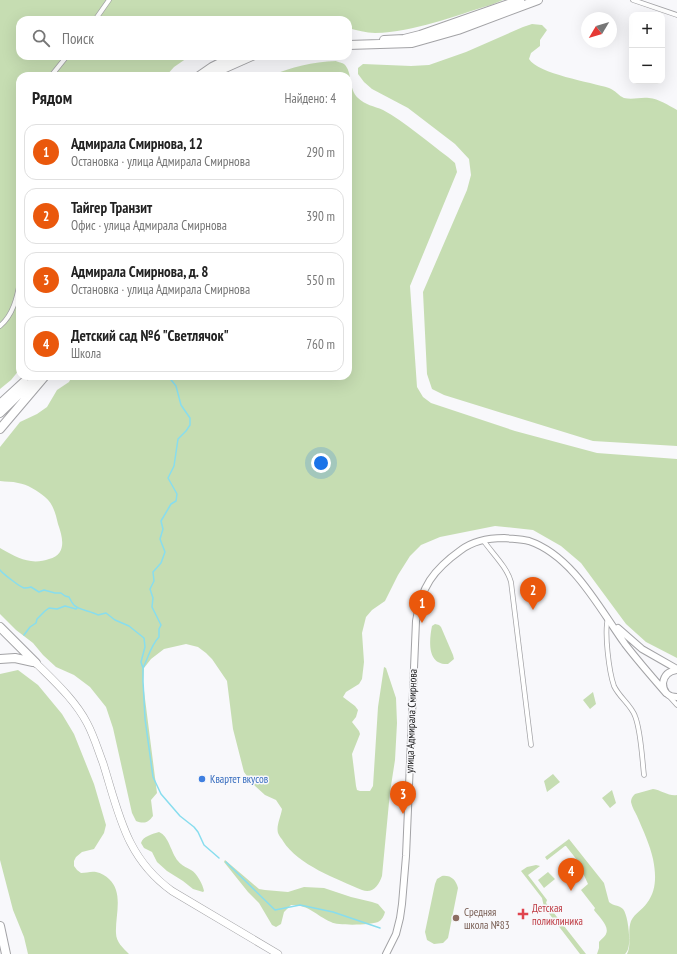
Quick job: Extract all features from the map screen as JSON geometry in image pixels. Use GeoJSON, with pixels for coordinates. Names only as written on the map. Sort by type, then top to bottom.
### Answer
{"type":"FeatureCollection","features":[{"type":"Feature","properties":{"kind":"highway"},"geometry":{"type":"LineString","coordinates":[[352,40],[384,40],[412,37],[454,24],[520,0]]}},
{"type":"Feature","properties":{"kind":"highway"},"geometry":{"type":"LineString","coordinates":[[352,45],[412,43],[458,30],[538,0]]}},
{"type":"Feature","properties":{"kind":"highway"},"geometry":{"type":"LineString","coordinates":[[205,72],[226,60]]}},
{"type":"Feature","properties":{"kind":"highway"},"geometry":{"type":"LineString","coordinates":[[218,72],[243,60]]}},
{"type":"Feature","properties":{"kind":"highway"},"geometry":{"type":"LineString","coordinates":[[0,404],[26,380]]}},
{"type":"Feature","properties":{"kind":"highway"},"geometry":{"type":"LineString","coordinates":[[0,413],[34,380]]}},
{"type":"Feature","properties":{"kind":"highway"},"geometry":{"type":"LineString","coordinates":[[0,429],[43,380]]}},
{"type":"Feature","properties":{"kind":"highway"},"geometry":{"type":"LineString","coordinates":[[0,628],[36,664]]}},
{"type":"Feature","properties":{"kind":"highway"},"geometry":{"type":"LineString","coordinates":[[0,659],[15,658],[36,664]]}},
{"type":"Feature","properties":{"kind":"highway"},"geometry":{"type":"LineString","coordinates":[[0,926],[6,954]]}},
{"type":"Feature","properties":{"kind":"main road"},"geometry":{"type":"LineString","coordinates":[[36,664],[71,698],[88,724],[101,758],[123,827],[134,851],[146,867],[161,883],[172,891],[278,954]]}},
{"type":"Feature","properties":{"kind":"street"},"geometry":{"type":"LineString","coordinates":[[98,16],[109,0]]}},
{"type":"Feature","properties":{"kind":"street"},"geometry":{"type":"LineString","coordinates":[[633,0],[677,15]]}},
{"type":"Feature","properties":{"kind":"street"},"geometry":{"type":"LineString","coordinates":[[54,72],[64,60]]}},
{"type":"Feature","properties":{"kind":"street"},"geometry":{"type":"LineString","coordinates":[[0,326],[6,321],[10,314],[16,294]]}},
{"type":"Feature","properties":{"kind":"street","name":"улица Адмирала Смирнова"},"geometry":{"type":"LineString","coordinates":[[386,954],[396,934],[402,904],[406,856],[414,631],[421,595],[431,577],[440,566],[464,547],[483,540],[498,538],[522,540],[550,552],[565,564],[577,577],[626,644],[677,705]]}},
{"type":"Feature","properties":{"kind":"street"},"geometry":{"type":"LineString","coordinates":[[483,540],[509,576],[531,745]]}},
{"type":"Feature","properties":{"kind":"street"},"geometry":{"type":"LineString","coordinates":[[644,775],[638,725],[635,716],[615,687],[608,655],[606,626],[608,618],[642,649],[677,670]]}},
{"type":"Feature","properties":{"kind":"street"},"geometry":{"type":"LineString","coordinates":[[677,670],[668,673],[664,679],[663,686],[666,693],[672,697],[677,697]]}},
{"type":"Feature","properties":{"kind":"green space"},"geometry":{"type":"Polygon","coordinates":[[[0,0],[503,0],[419,27],[375,33],[352,29],[352,16],[16,16],[16,60],[184,60],[170,72],[16,72],[16,374],[0,389],[0,0]]]}},
{"type":"Feature","properties":{"kind":"green space"},"geometry":{"type":"Polygon","coordinates":[[[532,24],[542,25],[547,30],[540,40],[540,46],[531,53],[529,59],[534,64],[543,69],[566,77],[609,88],[624,98],[653,99],[663,102],[677,110],[677,446],[593,441],[444,395],[432,389],[427,374],[423,292],[467,190],[471,175],[469,159],[455,144],[408,108],[372,89],[358,74],[358,68],[363,64],[411,66],[429,65],[466,52],[532,24]]]}},
{"type":"Feature","properties":{"kind":"green space"},"geometry":{"type":"Polygon","coordinates":[[[336,61],[347,67],[349,72],[281,72],[286,70],[319,62],[336,61]]]}},
{"type":"Feature","properties":{"kind":"green space"},"geometry":{"type":"Polygon","coordinates":[[[352,85],[358,98],[400,120],[455,163],[457,172],[410,286],[417,387],[423,397],[431,403],[515,431],[597,453],[677,459],[677,658],[646,642],[626,624],[581,563],[561,546],[533,530],[495,526],[440,537],[421,545],[410,556],[398,575],[385,601],[372,610],[366,617],[362,633],[364,662],[362,679],[359,684],[346,692],[343,697],[358,710],[356,717],[352,722],[360,734],[352,754],[356,786],[357,790],[360,791],[370,791],[373,786],[378,707],[384,667],[386,668],[396,698],[397,723],[395,760],[390,792],[382,876],[375,888],[369,891],[362,890],[330,876],[308,864],[290,850],[278,833],[282,809],[276,800],[265,795],[253,784],[244,772],[233,729],[227,681],[212,659],[198,647],[186,644],[164,649],[151,659],[144,668],[143,683],[157,793],[151,800],[153,816],[146,822],[136,821],[132,813],[113,728],[106,707],[90,687],[74,675],[56,667],[33,643],[16,630],[0,614],[0,548],[23,559],[33,561],[47,560],[55,557],[59,553],[62,540],[55,513],[48,500],[36,490],[25,485],[14,482],[0,481],[0,447],[20,422],[37,414],[47,407],[57,390],[70,380],[352,380],[352,85]]]}},
{"type":"Feature","properties":{"kind":"green space"},"geometry":{"type":"Polygon","coordinates":[[[435,624],[441,627],[453,655],[454,659],[448,664],[436,661],[431,651],[430,638],[432,626],[435,624]]]}},
{"type":"Feature","properties":{"kind":"green space"},"geometry":{"type":"Polygon","coordinates":[[[18,670],[38,685],[62,714],[74,734],[94,784],[106,825],[104,833],[94,849],[82,852],[76,857],[74,866],[81,873],[98,872],[108,878],[114,885],[118,898],[116,936],[120,945],[129,954],[28,954],[24,937],[13,910],[0,860],[0,674],[18,670]]]}},
{"type":"Feature","properties":{"kind":"green space"},"geometry":{"type":"Polygon","coordinates":[[[593,692],[596,704],[590,709],[583,700],[593,692]]]}},
{"type":"Feature","properties":{"kind":"green space"},"geometry":{"type":"Polygon","coordinates":[[[553,774],[560,782],[547,792],[544,781],[553,774]]]}},
{"type":"Feature","properties":{"kind":"green space"},"geometry":{"type":"Polygon","coordinates":[[[653,789],[671,795],[677,795],[677,954],[627,954],[631,921],[650,898],[653,893],[655,882],[655,870],[650,848],[632,806],[631,800],[635,794],[653,789]]]}},
{"type":"Feature","properties":{"kind":"green space"},"geometry":{"type":"Polygon","coordinates":[[[612,790],[616,803],[610,808],[602,798],[612,790]]]}},
{"type":"Feature","properties":{"kind":"green space"},"geometry":{"type":"Polygon","coordinates":[[[159,832],[168,841],[178,861],[197,876],[204,891],[203,892],[193,889],[167,871],[157,862],[152,852],[144,848],[141,843],[142,841],[148,836],[159,832]]]}},
{"type":"Feature","properties":{"kind":"green space"},"geometry":{"type":"Polygon","coordinates":[[[569,839],[604,883],[609,902],[623,909],[625,912],[628,922],[629,945],[625,954],[597,954],[599,942],[607,931],[603,921],[594,910],[595,908],[581,890],[588,884],[577,860],[566,846],[547,860],[545,857],[569,839]]]}},
{"type":"Feature","properties":{"kind":"green space"},"geometry":{"type":"Polygon","coordinates":[[[225,860],[259,889],[288,892],[304,887],[324,888],[378,904],[385,913],[381,920],[374,923],[354,925],[340,924],[331,922],[298,905],[291,905],[284,912],[281,924],[276,927],[272,925],[259,903],[248,892],[224,862],[225,860]]]}},
{"type":"Feature","properties":{"kind":"green space"},"geometry":{"type":"Polygon","coordinates":[[[536,865],[540,866],[528,875],[547,900],[546,903],[586,954],[580,954],[544,907],[542,898],[521,871],[527,867],[536,865]]]}},
{"type":"Feature","properties":{"kind":"green space"},"geometry":{"type":"Polygon","coordinates":[[[548,872],[555,879],[544,888],[538,880],[548,872]]]}},
{"type":"Feature","properties":{"kind":"green space"},"geometry":{"type":"Polygon","coordinates":[[[442,876],[448,876],[453,879],[458,888],[448,938],[443,943],[434,944],[427,940],[425,932],[435,884],[437,879],[442,876]]]}},
{"type":"Feature","properties":{"kind":"waterway"},"geometry":{"type":"LineString","coordinates":[[143,668],[156,640],[159,637],[159,629],[161,625],[152,607],[153,598],[150,589],[154,581],[153,572],[161,563],[165,552],[160,539],[163,529],[161,521],[171,504],[176,501],[177,494],[168,478],[174,466],[178,439],[190,425],[190,418],[181,405],[176,386],[171,380]]}},
{"type":"Feature","properties":{"kind":"waterway"},"geometry":{"type":"LineString","coordinates":[[0,570],[11,580],[24,588],[31,587],[39,592],[44,590],[61,593],[69,597],[76,607],[98,615],[106,613],[115,620],[129,626],[144,638],[145,647],[141,662],[143,668],[145,719],[153,777],[161,794],[180,816],[194,827],[204,845],[219,858]]}},
{"type":"Feature","properties":{"kind":"waterway"},"geometry":{"type":"LineString","coordinates":[[24,635],[30,627],[36,623],[37,619],[49,608],[57,609],[65,606],[77,608]]}},
{"type":"Feature","properties":{"kind":"waterway"},"geometry":{"type":"LineString","coordinates":[[226,862],[275,910],[300,905],[333,912],[380,928]]}},
{"type":"Feature","properties":{"kind":"place","name":"Тайгер Транзит"},"geometry":{"type":"Point","coordinates":[533,610]}},
{"type":"Feature","properties":{"kind":"place","name":"Адмирала Смирнова, 12"},"geometry":{"type":"Point","coordinates":[422,623]}},
{"type":"Feature","properties":{"kind":"place","name":"Квартет вкусов"},"geometry":{"type":"Point","coordinates":[202,779]}},
{"type":"Feature","properties":{"kind":"place","name":"Адмирала Смирнова, д. 8"},"geometry":{"type":"Point","coordinates":[403,814]}},
{"type":"Feature","properties":{"kind":"place","name":"Детский сад №6 \"Светлячок\""},"geometry":{"type":"Point","coordinates":[571,891]}},
{"type":"Feature","properties":{"kind":"place","name":"Детская поликлиника"},"geometry":{"type":"Point","coordinates":[523,914]}},
{"type":"Feature","properties":{"kind":"place","name":"Средняя школа №83"},"geometry":{"type":"Point","coordinates":[456,918]}}]}
